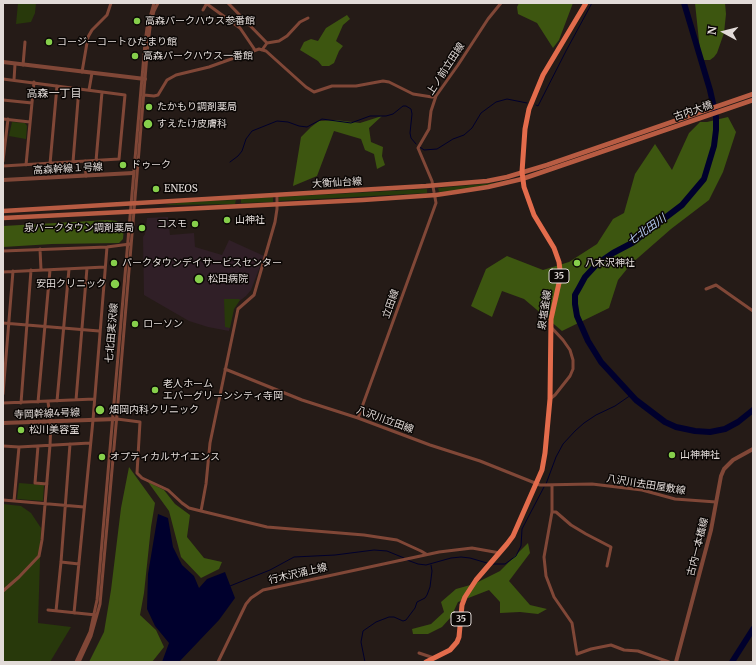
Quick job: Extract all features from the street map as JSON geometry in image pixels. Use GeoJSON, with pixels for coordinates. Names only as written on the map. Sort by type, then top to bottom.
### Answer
{"type":"FeatureCollection","features":[{"type":"Feature","properties":{"kind":"main road","name":"泉塩釜線"},"geometry":{"type":"LineString","coordinates":[[434,658],[450,650],[457,642],[459,638],[462,605],[465,597],[476,580],[513,536],[538,484],[544,462],[551,377],[550,326],[553,303],[559,283],[559,262],[551,242],[534,215],[522,179],[526,121],[531,102],[548,66],[586,3]]}},
{"type":"Feature","properties":{"kind":"main road"},"geometry":{"type":"LineString","coordinates":[[734,103],[753,94]]}},
{"type":"Feature","properties":{"kind":"main road"},"geometry":{"type":"LineString","coordinates":[[734,103],[753,100]]}},
{"type":"Feature","properties":{"kind":"main road","name":"古内大橋"},"geometry":{"type":"LineString","coordinates":[[662,128],[734,103]]}},
{"type":"Feature","properties":{"kind":"main road","name":"大衡仙台線"},"geometry":{"type":"LineString","coordinates":[[3,211],[133,204],[187,199],[434,186],[487,181],[522,172],[662,128]]}},
{"type":"Feature","properties":{"kind":"main road","name":"大衡仙台線"},"geometry":{"type":"LineString","coordinates":[[3,218],[436,195],[488,187],[522,179],[662,128]]}},
{"type":"Feature","properties":{"kind":"main road","name":"35"},"geometry":{"type":"LineString","coordinates":[[426,662],[434,658]]}},
{"type":"Feature","properties":{"kind":"street"},"geometry":{"type":"LineString","coordinates":[[82,72],[88,37],[92,30],[107,15],[112,3]]}},
{"type":"Feature","properties":{"kind":"street"},"geometry":{"type":"LineString","coordinates":[[79,662],[91,636],[101,589],[132,211],[144,95],[147,28],[154,3]]}},
{"type":"Feature","properties":{"kind":"street"},"geometry":{"type":"LineString","coordinates":[[133,204],[133,173],[150,28],[154,11],[158,3]]}},
{"type":"Feature","properties":{"kind":"street"},"geometry":{"type":"LineString","coordinates":[[203,10],[207,3],[240,28],[255,50]]}},
{"type":"Feature","properties":{"kind":"street"},"geometry":{"type":"LineString","coordinates":[[228,3],[267,43]]}},
{"type":"Feature","properties":{"kind":"street"},"geometry":{"type":"LineString","coordinates":[[496,3],[500,4]]}},
{"type":"Feature","properties":{"kind":"street","name":"上ノ前立田線"},"geometry":{"type":"LineString","coordinates":[[436,195],[434,186],[418,148],[429,129],[436,96],[488,19],[500,4]]}},
{"type":"Feature","properties":{"kind":"street"},"geometry":{"type":"LineString","coordinates":[[262,50],[267,43],[279,41],[287,36],[300,22],[308,18]]}},
{"type":"Feature","properties":{"kind":"street"},"geometry":{"type":"LineString","coordinates":[[23,65],[25,42]]}},
{"type":"Feature","properties":{"kind":"street"},"geometry":{"type":"LineString","coordinates":[[144,95],[154,96],[158,94],[166,80],[176,75],[209,67],[259,49],[266,51],[306,87],[314,92],[332,86],[356,86],[383,81],[389,82],[413,94],[432,97],[436,96]]}},
{"type":"Feature","properties":{"kind":"street"},"geometry":{"type":"LineString","coordinates":[[3,62],[144,79]]}},
{"type":"Feature","properties":{"kind":"street"},"geometry":{"type":"LineString","coordinates":[[14,80],[15,64]]}},
{"type":"Feature","properties":{"kind":"street"},"geometry":{"type":"LineString","coordinates":[[90,90],[92,73]]}},
{"type":"Feature","properties":{"kind":"street"},"geometry":{"type":"LineString","coordinates":[[3,79],[125,95],[119,159],[3,166]]}},
{"type":"Feature","properties":{"kind":"street"},"geometry":{"type":"LineString","coordinates":[[26,165],[34,82]]}},
{"type":"Feature","properties":{"kind":"street"},"geometry":{"type":"LineString","coordinates":[[50,164],[57,86]]}},
{"type":"Feature","properties":{"kind":"street"},"geometry":{"type":"LineString","coordinates":[[73,162],[79,88]]}},
{"type":"Feature","properties":{"kind":"street"},"geometry":{"type":"LineString","coordinates":[[96,160],[102,92]]}},
{"type":"Feature","properties":{"kind":"street"},"geometry":{"type":"LineString","coordinates":[[3,100],[32,103]]}},
{"type":"Feature","properties":{"kind":"street"},"geometry":{"type":"LineString","coordinates":[[3,119],[30,122]]}},
{"type":"Feature","properties":{"kind":"street"},"geometry":{"type":"LineString","coordinates":[[3,161],[8,119]]}},
{"type":"Feature","properties":{"kind":"street"},"geometry":{"type":"LineString","coordinates":[[85,161],[86,176]]}},
{"type":"Feature","properties":{"kind":"street","name":"高森幹線１号線"},"geometry":{"type":"LineString","coordinates":[[3,180],[133,173]]}},
{"type":"Feature","properties":{"kind":"street"},"geometry":{"type":"LineString","coordinates":[[201,511],[206,484],[210,443],[238,309],[254,295],[275,222],[277,204],[276,195]]}},
{"type":"Feature","properties":{"kind":"street","name":"立田線"},"geometry":{"type":"LineString","coordinates":[[358,418],[433,216],[436,195]]}},
{"type":"Feature","properties":{"kind":"street"},"geometry":{"type":"LineString","coordinates":[[239,197],[239,206]]}},
{"type":"Feature","properties":{"kind":"street"},"geometry":{"type":"LineString","coordinates":[[3,252],[40,249],[107,247],[130,244]]}},
{"type":"Feature","properties":{"kind":"street"},"geometry":{"type":"LineString","coordinates":[[74,613],[93,420],[107,247]]}},
{"type":"Feature","properties":{"kind":"street"},"geometry":{"type":"LineString","coordinates":[[40,249],[41,270]]}},
{"type":"Feature","properties":{"kind":"street"},"geometry":{"type":"LineString","coordinates":[[3,272],[105,267]]}},
{"type":"Feature","properties":{"kind":"street"},"geometry":{"type":"LineString","coordinates":[[76,400],[87,268]]}},
{"type":"Feature","properties":{"kind":"street"},"geometry":{"type":"LineString","coordinates":[[57,401],[69,269]]}},
{"type":"Feature","properties":{"kind":"street"},"geometry":{"type":"LineString","coordinates":[[21,403],[31,270]]}},
{"type":"Feature","properties":{"kind":"street"},"geometry":{"type":"LineString","coordinates":[[38,402],[50,270]]}},
{"type":"Feature","properties":{"kind":"street"},"geometry":{"type":"LineString","coordinates":[[3,394],[13,271]]}},
{"type":"Feature","properties":{"kind":"street"},"geometry":{"type":"LineString","coordinates":[[706,289],[716,285],[753,311]]}},
{"type":"Feature","properties":{"kind":"street"},"geometry":{"type":"LineString","coordinates":[[3,323],[99,331]]}},
{"type":"Feature","properties":{"kind":"street"},"geometry":{"type":"LineString","coordinates":[[550,326],[570,350],[573,360],[573,369],[570,376],[550,399]]}},
{"type":"Feature","properties":{"kind":"street"},"geometry":{"type":"LineString","coordinates":[[3,344],[8,345]]}},
{"type":"Feature","properties":{"kind":"street","name":"八沢川立田線"},"geometry":{"type":"LineString","coordinates":[[225,369],[302,400],[480,461],[538,484],[550,485]]}},
{"type":"Feature","properties":{"kind":"street"},"geometry":{"type":"LineString","coordinates":[[3,403],[94,399]]}},
{"type":"Feature","properties":{"kind":"street"},"geometry":{"type":"LineString","coordinates":[[3,591],[39,556],[42,540],[50,445],[51,422],[48,402]]}},
{"type":"Feature","properties":{"kind":"street"},"geometry":{"type":"LineString","coordinates":[[115,419],[140,422],[137,474],[142,478],[168,490],[182,504],[189,508],[267,527],[364,535],[397,540],[426,554]]}},
{"type":"Feature","properties":{"kind":"street","name":"寺岡幹線4号線"},"geometry":{"type":"LineString","coordinates":[[3,423],[115,419]]}},
{"type":"Feature","properties":{"kind":"street"},"geometry":{"type":"LineString","coordinates":[[3,446],[19,447],[90,443]]}},
{"type":"Feature","properties":{"kind":"street"},"geometry":{"type":"LineString","coordinates":[[56,611],[70,444]]}},
{"type":"Feature","properties":{"kind":"street"},"geometry":{"type":"LineString","coordinates":[[38,446],[35,483],[47,484]]}},
{"type":"Feature","properties":{"kind":"street"},"geometry":{"type":"LineString","coordinates":[[14,501],[19,447]]}},
{"type":"Feature","properties":{"kind":"street","name":"古内一本橋線"},"geometry":{"type":"LineString","coordinates":[[676,662],[711,530],[719,485],[724,469],[733,460],[753,449]]}},
{"type":"Feature","properties":{"kind":"street","name":"八沢川去田屋敷線"},"geometry":{"type":"LineString","coordinates":[[550,485],[592,484],[642,490],[675,499],[716,502]]}},
{"type":"Feature","properties":{"kind":"street"},"geometry":{"type":"LineString","coordinates":[[550,485],[552,512],[544,557],[546,576],[554,597],[572,623],[578,654],[611,645],[624,650],[638,651],[669,662]]}},
{"type":"Feature","properties":{"kind":"street"},"geometry":{"type":"LineString","coordinates":[[3,500],[84,507]]}},
{"type":"Feature","properties":{"kind":"street"},"geometry":{"type":"LineString","coordinates":[[552,512],[556,512],[571,525],[611,547],[607,566]]}},
{"type":"Feature","properties":{"kind":"street","name":"行木沢涌上線"},"geometry":{"type":"LineString","coordinates":[[218,662],[246,604],[257,594],[270,588],[426,554],[472,548],[500,553]]}},
{"type":"Feature","properties":{"kind":"street"},"geometry":{"type":"LineString","coordinates":[[61,562],[79,564]]}},
{"type":"Feature","properties":{"kind":"street"},"geometry":{"type":"LineString","coordinates":[[48,610],[96,615]]}},
{"type":"Feature","properties":{"kind":"street"},"geometry":{"type":"LineString","coordinates":[[76,662],[96,615]]}},
{"type":"Feature","properties":{"kind":"street"},"geometry":{"type":"LineString","coordinates":[[419,653],[434,658]]}},
{"type":"Feature","properties":{"kind":"shaded area","name":"松田病院"},"geometry":{"type":"Polygon","coordinates":[[[168,217],[170,235],[194,233],[195,247],[222,255],[229,240],[264,256],[251,290],[238,302],[234,309],[229,331],[208,327],[189,321],[144,295],[143,237],[145,234],[147,218],[168,217]]]}},
{"type":"Feature","properties":{"kind":"green space"},"geometry":{"type":"Polygon","coordinates":[[[18,3],[36,3],[35,13],[31,22],[16,24],[18,3]]]}},
{"type":"Feature","properties":{"kind":"green space"},"geometry":{"type":"Polygon","coordinates":[[[519,3],[573,3],[559,40],[553,48],[537,23],[518,14],[517,7],[519,3]]]}},
{"type":"Feature","properties":{"kind":"green space"},"geometry":{"type":"Polygon","coordinates":[[[695,3],[725,3],[726,14],[724,33],[717,53],[710,60],[701,60],[695,3]]]}},
{"type":"Feature","properties":{"kind":"green space"},"geometry":{"type":"Polygon","coordinates":[[[347,15],[350,19],[343,25],[336,41],[343,46],[334,63],[329,66],[322,66],[318,61],[300,50],[304,42],[311,39],[318,41],[326,28],[347,15]]]}},
{"type":"Feature","properties":{"kind":"green space"},"geometry":{"type":"Polygon","coordinates":[[[382,116],[369,128],[371,142],[383,147],[382,156],[385,165],[377,169],[374,154],[365,150],[361,139],[334,131],[317,176],[293,186],[301,137],[311,127],[319,121],[336,120],[360,123],[382,116]]]}},
{"type":"Feature","properties":{"kind":"green space"},"geometry":{"type":"Polygon","coordinates":[[[728,117],[736,132],[723,172],[709,200],[671,229],[631,264],[618,280],[609,308],[562,331],[524,299],[502,291],[492,317],[471,306],[486,269],[507,256],[543,270],[569,262],[597,244],[613,219],[624,213],[635,174],[655,144],[672,170],[689,133],[700,122],[707,122],[728,117]]]}},
{"type":"Feature","properties":{"kind":"green space"},"geometry":{"type":"Polygon","coordinates":[[[12,122],[25,123],[27,126],[26,139],[9,136],[12,122]]]}},
{"type":"Feature","properties":{"kind":"green space"},"geometry":{"type":"Polygon","coordinates":[[[513,179],[494,184],[456,191],[439,192],[438,188],[494,183],[513,179]]]}},
{"type":"Feature","properties":{"kind":"green space"},"geometry":{"type":"Polygon","coordinates":[[[427,189],[427,193],[279,201],[279,197],[427,189]]]}},
{"type":"Feature","properties":{"kind":"green space"},"geometry":{"type":"Polygon","coordinates":[[[273,197],[273,202],[241,203],[241,199],[273,197]]]}},
{"type":"Feature","properties":{"kind":"green space"},"geometry":{"type":"Polygon","coordinates":[[[236,200],[235,204],[164,205],[183,202],[236,200]]]}},
{"type":"Feature","properties":{"kind":"green space"},"geometry":{"type":"Polygon","coordinates":[[[108,220],[117,221],[124,227],[123,239],[119,243],[52,244],[3,247],[3,226],[108,220]]]}},
{"type":"Feature","properties":{"kind":"green space"},"geometry":{"type":"Polygon","coordinates":[[[224,299],[240,300],[234,309],[230,328],[225,327],[224,299]]]}},
{"type":"Feature","properties":{"kind":"green space"},"geometry":{"type":"Polygon","coordinates":[[[129,467],[155,503],[140,615],[156,630],[164,647],[152,662],[89,662],[104,632],[111,590],[121,508],[129,467]]]}},
{"type":"Feature","properties":{"kind":"green space"},"geometry":{"type":"Polygon","coordinates":[[[148,482],[164,490],[175,504],[190,515],[187,537],[204,558],[222,562],[219,569],[201,578],[181,557],[169,511],[148,482]]]}},
{"type":"Feature","properties":{"kind":"green space"},"geometry":{"type":"Polygon","coordinates":[[[19,483],[44,485],[43,501],[17,499],[19,483]]]}},
{"type":"Feature","properties":{"kind":"green space"},"geometry":{"type":"Polygon","coordinates":[[[3,504],[21,506],[31,513],[41,528],[38,623],[71,627],[50,662],[3,662],[3,504]]]}},
{"type":"Feature","properties":{"kind":"green space"},"geometry":{"type":"Polygon","coordinates":[[[528,543],[530,553],[509,581],[530,605],[547,609],[538,614],[520,612],[500,613],[500,602],[489,590],[458,602],[451,617],[442,627],[428,634],[413,634],[412,629],[431,624],[444,612],[441,602],[456,589],[474,584],[500,571],[528,543]]]}},
{"type":"Feature","properties":{"kind":"water"},"geometry":{"type":"Polygon","coordinates":[[[158,514],[168,518],[173,547],[182,565],[194,576],[199,588],[207,579],[225,572],[235,598],[219,620],[179,662],[162,662],[169,643],[155,626],[147,609],[148,574],[158,514]]]}},
{"type":"Feature","properties":{"kind":"waterway"},"geometry":{"type":"LineString","coordinates":[[536,105],[538,106],[592,3]]}},
{"type":"Feature","properties":{"kind":"waterway","name":"七北田川"},"geometry":{"type":"LineString","coordinates":[[684,3],[710,90],[716,117],[714,146],[704,179],[682,205],[632,243],[613,253],[597,264],[585,277],[575,295],[577,316],[588,341],[601,362],[636,400],[665,422],[676,427],[710,432],[725,429],[738,422],[753,410]]}},
{"type":"Feature","properties":{"kind":"waterway"},"geometry":{"type":"LineString","coordinates":[[420,147],[424,150],[437,149],[453,139],[464,135],[472,128],[481,113],[496,102],[507,99],[527,103]]}},
{"type":"Feature","properties":{"kind":"waterway"},"geometry":{"type":"LineString","coordinates":[[230,162],[242,151],[246,139],[252,131],[277,121],[307,127],[322,119],[351,123],[370,116],[386,116],[393,114],[403,106],[411,109],[412,114],[410,133],[411,138],[416,144]]}},
{"type":"Feature","properties":{"kind":"waterway"},"geometry":{"type":"LineString","coordinates":[[546,484],[556,457],[563,444],[575,431],[596,415],[615,406],[631,395]]}},
{"type":"Feature","properties":{"kind":"waterway"},"geometry":{"type":"LineString","coordinates":[[492,564],[505,564],[516,556],[521,546],[522,529],[544,487]]}},
{"type":"Feature","properties":{"kind":"waterway"},"geometry":{"type":"LineString","coordinates":[[230,586],[270,570],[294,557],[335,555],[374,550],[387,551],[404,558]]}},
{"type":"Feature","properties":{"kind":"waterway"},"geometry":{"type":"LineString","coordinates":[[407,560],[426,565],[451,558],[461,557],[487,563]]}},
{"type":"Feature","properties":{"kind":"waterway"},"geometry":{"type":"LineString","coordinates":[[365,662],[361,642],[363,631],[376,622],[389,617],[394,617],[403,621],[406,620],[415,608],[417,602],[425,598],[427,595],[430,587],[432,571],[431,565]]}},
{"type":"Feature","properties":{"kind":"waterway","name":"七北田川"},"geometry":{"type":"LineString","coordinates":[[732,662],[753,629]]}},
{"type":"Feature","properties":{"kind":"place","name":"高森パークハウス参番館"},"geometry":{"type":"Point","coordinates":[137,21]}},
{"type":"Feature","properties":{"kind":"place","name":"コージーコートひだまり館"},"geometry":{"type":"Point","coordinates":[49,42]}},
{"type":"Feature","properties":{"kind":"place","name":"高森パークハウス一番館"},"geometry":{"type":"Point","coordinates":[135,56]}},
{"type":"Feature","properties":{"kind":"place","name":"たかもり調剤薬局"},"geometry":{"type":"Point","coordinates":[149,107]}},
{"type":"Feature","properties":{"kind":"place","name":"すえたけ皮膚科"},"geometry":{"type":"Point","coordinates":[148,124]}},
{"type":"Feature","properties":{"kind":"place","name":"ドゥーク"},"geometry":{"type":"Point","coordinates":[123,165]}},
{"type":"Feature","properties":{"kind":"place","name":"ENEOS"},"geometry":{"type":"Point","coordinates":[156,189]}},
{"type":"Feature","properties":{"kind":"place","name":"山神社"},"geometry":{"type":"Point","coordinates":[227,220]}},
{"type":"Feature","properties":{"kind":"place","name":"コスモ"},"geometry":{"type":"Point","coordinates":[195,224]}},
{"type":"Feature","properties":{"kind":"place","name":"泉パークタウン調剤薬局"},"geometry":{"type":"Point","coordinates":[142,228]}},
{"type":"Feature","properties":{"kind":"place","name":"パークタウンデイサービスセンター"},"geometry":{"type":"Point","coordinates":[114,263]}},
{"type":"Feature","properties":{"kind":"place","name":"八木沢神社"},"geometry":{"type":"Point","coordinates":[577,263]}},
{"type":"Feature","properties":{"kind":"place","name":"松田病院"},"geometry":{"type":"Point","coordinates":[199,279]}},
{"type":"Feature","properties":{"kind":"place","name":"安田クリニック"},"geometry":{"type":"Point","coordinates":[115,284]}},
{"type":"Feature","properties":{"kind":"place","name":"ローソン"},"geometry":{"type":"Point","coordinates":[135,324]}},
{"type":"Feature","properties":{"kind":"place","name":"老人ホーム エバーグリーンシティ寺岡"},"geometry":{"type":"Point","coordinates":[155,390]}},
{"type":"Feature","properties":{"kind":"place","name":"畑岡内科クリニック"},"geometry":{"type":"Point","coordinates":[100,410]}},
{"type":"Feature","properties":{"kind":"place","name":"松川美容室"},"geometry":{"type":"Point","coordinates":[21,430]}},
{"type":"Feature","properties":{"kind":"place","name":"山神神社"},"geometry":{"type":"Point","coordinates":[672,455]}},
{"type":"Feature","properties":{"kind":"place","name":"オプティカルサイエンス"},"geometry":{"type":"Point","coordinates":[102,457]}},
{"type":"Feature","properties":{"kind":"district","name":"高森一丁目"},"geometry":{"type":"Point","coordinates":[54,94]}}]}
